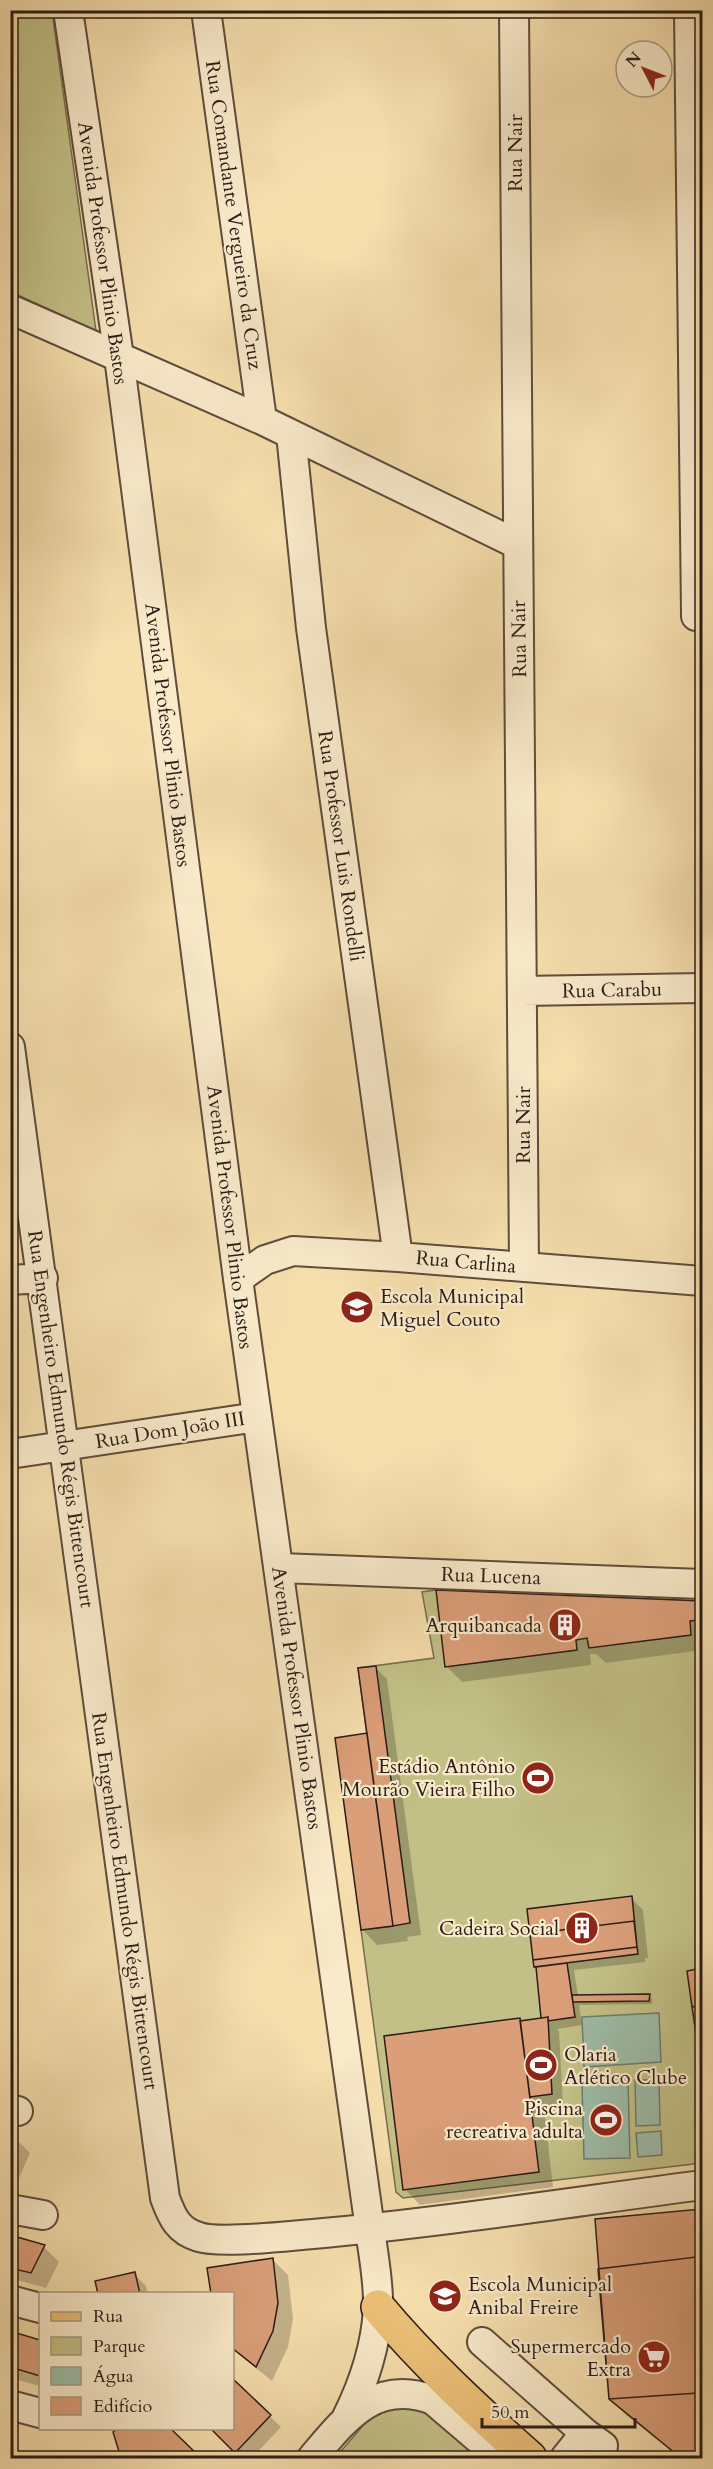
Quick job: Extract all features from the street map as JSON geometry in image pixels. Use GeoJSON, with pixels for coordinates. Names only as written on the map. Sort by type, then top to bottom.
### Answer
{"type":"FeatureCollection","features":[{"type":"Feature","properties":{"kind":"main road"},"geometry":{"type":"LineString","coordinates":[[378,2307],[401,2335],[444,2378],[530,2458]]}},
{"type":"Feature","properties":{"kind":"street","name":"Avenida Professor Plinio Bastos"},"geometry":{"type":"LineString","coordinates":[[68,10],[119,357],[238,1279],[280,1568],[370,2229],[378,2307],[368,2363],[357,2396],[346,2419]]}},
{"type":"Feature","properties":{"kind":"street","name":"Rua Comandante Vergueiro da Cruz"},"geometry":{"type":"LineString","coordinates":[[206,10],[262,420]]}},
{"type":"Feature","properties":{"kind":"street","name":"Rua Nair"},"geometry":{"type":"LineString","coordinates":[[514,10],[524,1267]]}},
{"type":"Feature","properties":{"kind":"street"},"geometry":{"type":"LineString","coordinates":[[689,10],[696,616]]}},
{"type":"Feature","properties":{"kind":"street"},"geometry":{"type":"LineString","coordinates":[[10,309],[262,420],[517,544]]}},
{"type":"Feature","properties":{"kind":"street","name":"Rua Professor Luis Rondelli"},"geometry":{"type":"LineString","coordinates":[[291,434],[311,628],[398,1257]]}},
{"type":"Feature","properties":{"kind":"street","name":"Rua Carabu"},"geometry":{"type":"LineString","coordinates":[[522,991],[702,988]]}},
{"type":"Feature","properties":{"kind":"street","name":"Rua Engenheiro Edmundo Régis Bittencourt"},"geometry":{"type":"LineString","coordinates":[[10,1047],[43,1278],[165,2198],[174,2220],[184,2230],[201,2238],[284,2237],[370,2229],[702,2185]]}},
{"type":"Feature","properties":{"kind":"street","name":"Rua Carlina"},"geometry":{"type":"LineString","coordinates":[[238,1279],[265,1260],[293,1251],[702,1281]]}},
{"type":"Feature","properties":{"kind":"street"},"geometry":{"type":"LineString","coordinates":[[10,1280],[43,1278]]}},
{"type":"Feature","properties":{"kind":"street","name":"Rua Dom João III"},"geometry":{"type":"LineString","coordinates":[[10,1454],[257,1417]]}},
{"type":"Feature","properties":{"kind":"street","name":"Rua Lucena"},"geometry":{"type":"LineString","coordinates":[[280,1568],[702,1584]]}},
{"type":"Feature","properties":{"kind":"street"},"geometry":{"type":"LineString","coordinates":[[10,2209],[43,2215]]}},
{"type":"Feature","properties":{"kind":"street"},"geometry":{"type":"LineString","coordinates":[[10,2301],[39,2308]]}},
{"type":"Feature","properties":{"kind":"street"},"geometry":{"type":"LineString","coordinates":[[482,2342],[601,2449]]}},
{"type":"Feature","properties":{"kind":"street"},"geometry":{"type":"LineString","coordinates":[[312,2458],[346,2419],[362,2405],[385,2395],[401,2392],[433,2400],[501,2458]]}},
{"type":"Feature","properties":{"kind":"street"},"geometry":{"type":"LineString","coordinates":[[10,2405],[39,2413]]}},
{"type":"Feature","properties":{"kind":"street"},"geometry":{"type":"LineString","coordinates":[[565,2458],[601,2449]]}},
{"type":"Feature","properties":{"kind":"green space"},"geometry":{"type":"Polygon","coordinates":[[[11,10],[52,11],[96,331],[11,292],[11,10]]]}},
{"type":"Feature","properties":{"kind":"green space"},"geometry":{"type":"Polygon","coordinates":[[[436,1590],[702,1601],[702,2163],[403,2198],[396,2192],[361,1930],[393,1926],[358,1668],[434,1658],[422,1592],[436,1590]]]}},
{"type":"Feature","properties":{"kind":"green space"},"geometry":{"type":"Polygon","coordinates":[[[409,2397],[490,2458],[335,2458],[380,2406],[409,2397]]]}},
{"type":"Feature","properties":{"kind":"water"},"geometry":{"type":"Polygon","coordinates":[[[659,2013],[661,2062],[584,2067],[582,2017],[659,2013]]]}},
{"type":"Feature","properties":{"kind":"water"},"geometry":{"type":"Polygon","coordinates":[[[635,2080],[659,2080],[660,2125],[636,2126],[635,2080]]]}},
{"type":"Feature","properties":{"kind":"water","name":"Piscina recreativa adulta"},"geometry":{"type":"Polygon","coordinates":[[[628,2082],[630,2158],[584,2159],[582,2083],[628,2082]]]}},
{"type":"Feature","properties":{"kind":"water"},"geometry":{"type":"Polygon","coordinates":[[[661,2131],[662,2155],[638,2157],[636,2133],[661,2131]]]}},
{"type":"Feature","properties":{"kind":"building","name":"Arquibancada"},"geometry":{"type":"Polygon","coordinates":[[[436,1590],[702,1601],[702,1629],[701,1620],[690,1621],[691,1635],[589,1648],[587,1638],[576,1640],[577,1650],[445,1667],[436,1590]]]}},
{"type":"Feature","properties":{"kind":"building","name":"Arquibancada"},"geometry":{"type":"Polygon","coordinates":[[[376,1666],[410,1923],[393,1926],[358,1668],[376,1666]]]}},
{"type":"Feature","properties":{"kind":"building"},"geometry":{"type":"Polygon","coordinates":[[[367,1733],[393,1926],[361,1930],[335,1738],[367,1733]]]}},
{"type":"Feature","properties":{"kind":"building","name":"Cadeira Social"},"geometry":{"type":"Polygon","coordinates":[[[632,1896],[637,1947],[533,1960],[527,1909],[632,1896]]]}},
{"type":"Feature","properties":{"kind":"building"},"geometry":{"type":"Polygon","coordinates":[[[634,1921],[637,1947],[533,1960],[530,1934],[634,1921]]]}},
{"type":"Feature","properties":{"kind":"building"},"geometry":{"type":"Polygon","coordinates":[[[637,1947],[638,1954],[534,1967],[533,1960],[637,1947]]]}},
{"type":"Feature","properties":{"kind":"building"},"geometry":{"type":"Polygon","coordinates":[[[567,1963],[575,2017],[548,2021],[548,2017],[541,2018],[536,1967],[567,1963]]]}},
{"type":"Feature","properties":{"kind":"building"},"geometry":{"type":"Polygon","coordinates":[[[702,1968],[702,2005],[692,2007],[687,1971],[702,1968]]]}},
{"type":"Feature","properties":{"kind":"building"},"geometry":{"type":"Polygon","coordinates":[[[650,1994],[649,2001],[573,2002],[572,1995],[650,1994]]]}},
{"type":"Feature","properties":{"kind":"building"},"geometry":{"type":"Polygon","coordinates":[[[702,2005],[702,2074],[692,2007],[702,2005]]]}},
{"type":"Feature","properties":{"kind":"building"},"geometry":{"type":"Polygon","coordinates":[[[548,2017],[552,2094],[530,2097],[520,2021],[548,2017]]]}},
{"type":"Feature","properties":{"kind":"building"},"geometry":{"type":"Polygon","coordinates":[[[520,2018],[539,2172],[403,2190],[384,2036],[520,2018]]]}},
{"type":"Feature","properties":{"kind":"building","name":"Supermercado Extra"},"geometry":{"type":"Polygon","coordinates":[[[701,2209],[702,2458],[681,2458],[609,2399],[595,2219],[701,2209]]]}},
{"type":"Feature","properties":{"kind":"building"},"geometry":{"type":"Polygon","coordinates":[[[10,2235],[45,2245],[31,2273],[10,2268],[10,2235]]]}},
{"type":"Feature","properties":{"kind":"building"},"geometry":{"type":"Polygon","coordinates":[[[696,2257],[698,2393],[609,2399],[598,2269],[696,2257]]]}},
{"type":"Feature","properties":{"kind":"building"},"geometry":{"type":"Polygon","coordinates":[[[273,2258],[278,2303],[273,2331],[256,2367],[234,2350],[234,2292],[211,2292],[207,2268],[273,2258]]]}},
{"type":"Feature","properties":{"kind":"building"},"geometry":{"type":"Polygon","coordinates":[[[135,2272],[140,2292],[98,2292],[95,2281],[135,2272]]]}},
{"type":"Feature","properties":{"kind":"building"},"geometry":{"type":"Polygon","coordinates":[[[10,2331],[39,2340],[39,2376],[10,2367],[10,2331]]]}},
{"type":"Feature","properties":{"kind":"building"},"geometry":{"type":"Polygon","coordinates":[[[234,2380],[271,2415],[235,2453],[212,2430],[234,2430],[234,2380]]]}},
{"type":"Feature","properties":{"kind":"building"},"geometry":{"type":"Polygon","coordinates":[[[116,2430],[172,2430],[201,2458],[121,2458],[113,2432],[116,2430]]]}},
{"type":"Feature","properties":{"kind":"place","name":"Escola Municipal Miguel Couto"},"geometry":{"type":"Point","coordinates":[357,1307]}},
{"type":"Feature","properties":{"kind":"place","name":"Arquibancada"},"geometry":{"type":"Point","coordinates":[565,1625]}},
{"type":"Feature","properties":{"kind":"place","name":"Estádio Antônio Mourão Vieira Filho"},"geometry":{"type":"Point","coordinates":[538,1778]}},
{"type":"Feature","properties":{"kind":"place","name":"Cadeira Social"},"geometry":{"type":"Point","coordinates":[582,1928]}},
{"type":"Feature","properties":{"kind":"place","name":"Olaria Atlético Clube"},"geometry":{"type":"Point","coordinates":[541,2065]}},
{"type":"Feature","properties":{"kind":"place","name":"Piscina recreativa adulta"},"geometry":{"type":"Point","coordinates":[606,2120]}},
{"type":"Feature","properties":{"kind":"place","name":"Escola Municipal Anibal Freire"},"geometry":{"type":"Point","coordinates":[445,2296]}},
{"type":"Feature","properties":{"kind":"place","name":"Supermercado Extra"},"geometry":{"type":"Point","coordinates":[654,2357]}}]}
